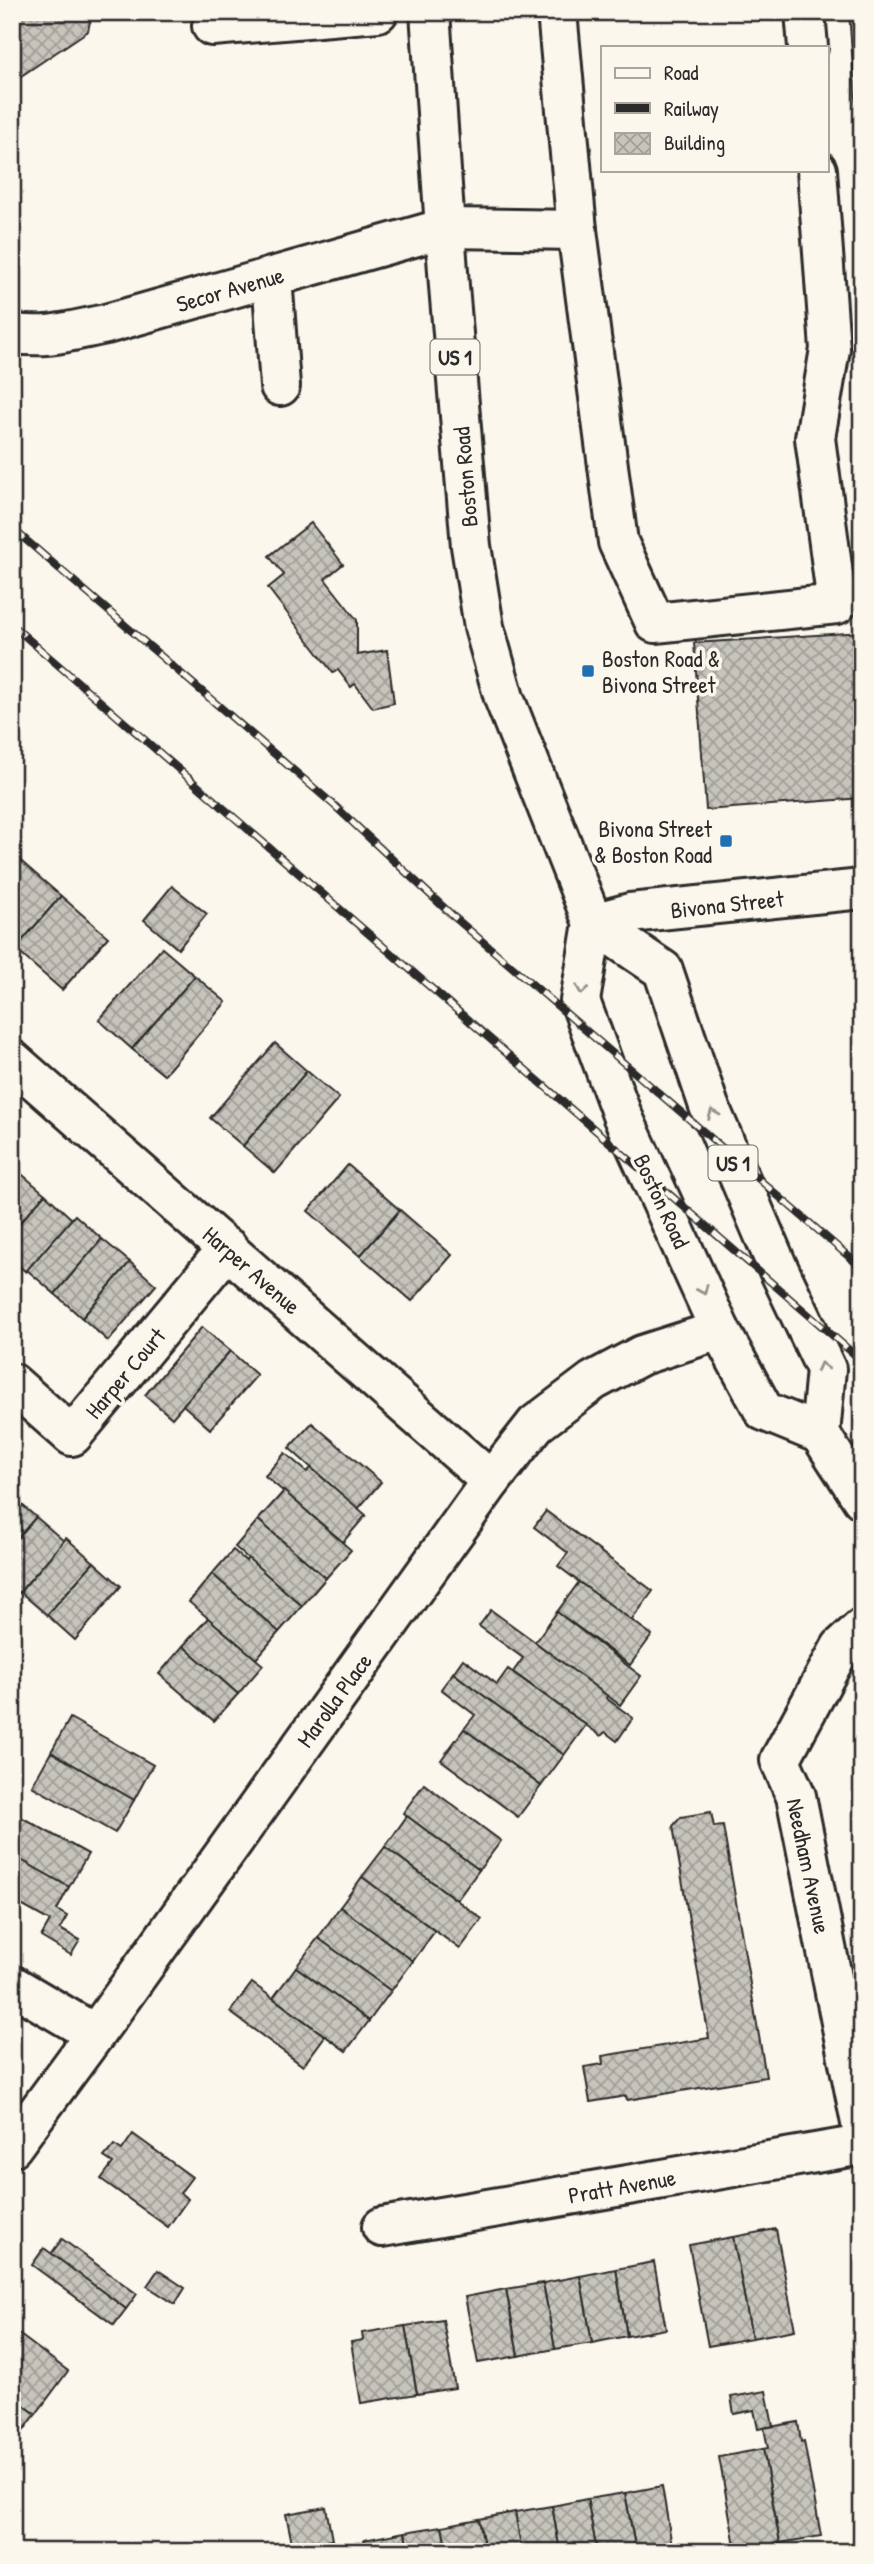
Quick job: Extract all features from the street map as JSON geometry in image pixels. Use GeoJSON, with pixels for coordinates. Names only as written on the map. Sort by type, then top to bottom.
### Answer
{"type":"FeatureCollection","features":[{"type":"Feature","properties":{"kind":"street"},"geometry":{"type":"LineString","coordinates":[[211,28],[379,12]]}},
{"type":"Feature","properties":{"kind":"street","name":"Boston Road"},"geometry":{"type":"LineString","coordinates":[[430,12],[471,545],[484,627],[504,698],[593,923],[580,1001],[622,1115],[720,1330],[764,1411],[820,1434]]}},
{"type":"Feature","properties":{"kind":"street"},"geometry":{"type":"LineString","coordinates":[[557,12],[577,230],[618,542],[655,623],[837,604],[816,438],[830,349],[817,172]]}},
{"type":"Feature","properties":{"kind":"street"},"geometry":{"type":"LineString","coordinates":[[806,12],[808,46]]}},
{"type":"Feature","properties":{"kind":"street","name":"Secor Avenue"},"geometry":{"type":"LineString","coordinates":[[12,333],[28,336],[51,335],[106,324],[445,228],[577,230]]}},
{"type":"Feature","properties":{"kind":"street"},"geometry":{"type":"LineString","coordinates":[[272,277],[280,386]]}},
{"type":"Feature","properties":{"kind":"street","name":"Bivona Street"},"geometry":{"type":"LineString","coordinates":[[593,923],[630,913],[862,889]]}},
{"type":"Feature","properties":{"kind":"street","name":"US 1"},"geometry":{"type":"LineString","coordinates":[[593,923],[663,970],[709,1106],[778,1268],[825,1369],[820,1434]]}},
{"type":"Feature","properties":{"kind":"street","name":"Harper Avenue"},"geometry":{"type":"LineString","coordinates":[[12,1060],[491,1481]]}},
{"type":"Feature","properties":{"kind":"street","name":"Harper Court"},"geometry":{"type":"LineString","coordinates":[[12,1383],[72,1436],[228,1248]]}},
{"type":"Feature","properties":{"kind":"street","name":"Marolla Place"},"geometry":{"type":"LineString","coordinates":[[12,2147],[491,1481],[536,1424],[593,1381],[642,1355],[720,1330]]}},
{"type":"Feature","properties":{"kind":"street"},"geometry":{"type":"LineString","coordinates":[[820,1434],[862,1499]]}},
{"type":"Feature","properties":{"kind":"street","name":"Needham Avenue"},"geometry":{"type":"LineString","coordinates":[[862,1628],[841,1647],[779,1760],[796,1796],[862,2128]]}},
{"type":"Feature","properties":{"kind":"street"},"geometry":{"type":"LineString","coordinates":[[12,1985],[95,2034]]}},
{"type":"Feature","properties":{"kind":"street","name":"Pratt Avenue"},"geometry":{"type":"LineString","coordinates":[[382,2227],[862,2145]]}},
{"type":"Feature","properties":{"kind":"building"},"geometry":{"type":"Polygon","coordinates":[[[12,12],[92,12],[88,31],[12,82],[12,12]]]}},
{"type":"Feature","properties":{"kind":"building"},"geometry":{"type":"Polygon","coordinates":[[[849,12],[862,12],[862,190],[849,12]]]}},
{"type":"Feature","properties":{"kind":"building"},"geometry":{"type":"Polygon","coordinates":[[[311,523],[343,564],[325,579],[357,620],[357,655],[387,650],[394,703],[373,708],[355,684],[351,687],[338,670],[333,673],[268,588],[284,575],[269,556],[311,523]]]}},
{"type":"Feature","properties":{"kind":"building"},"geometry":{"type":"Polygon","coordinates":[[[862,632],[862,798],[706,810],[694,643],[862,632]]]}},
{"type":"Feature","properties":{"kind":"building"},"geometry":{"type":"Polygon","coordinates":[[[16,857],[61,896],[15,949],[12,946],[12,862],[16,857]]]}},
{"type":"Feature","properties":{"kind":"building"},"geometry":{"type":"Polygon","coordinates":[[[172,886],[207,914],[178,949],[144,920],[172,886]]]}},
{"type":"Feature","properties":{"kind":"building"},"geometry":{"type":"Polygon","coordinates":[[[61,896],[108,937],[62,990],[15,949],[61,896]]]}},
{"type":"Feature","properties":{"kind":"building"},"geometry":{"type":"Polygon","coordinates":[[[162,948],[195,976],[132,1049],[99,1020],[162,948]]]}},
{"type":"Feature","properties":{"kind":"building"},"geometry":{"type":"Polygon","coordinates":[[[195,976],[226,1002],[164,1075],[132,1049],[195,976]]]}},
{"type":"Feature","properties":{"kind":"building"},"geometry":{"type":"Polygon","coordinates":[[[275,1043],[307,1071],[243,1146],[210,1118],[275,1043]]]}},
{"type":"Feature","properties":{"kind":"building"},"geometry":{"type":"Polygon","coordinates":[[[307,1071],[339,1098],[275,1173],[243,1146],[307,1071]]]}},
{"type":"Feature","properties":{"kind":"building"},"geometry":{"type":"Polygon","coordinates":[[[348,1165],[400,1210],[360,1256],[308,1211],[348,1165]]]}},
{"type":"Feature","properties":{"kind":"building"},"geometry":{"type":"Polygon","coordinates":[[[17,1170],[45,1194],[12,1232],[12,1176],[17,1170]]]}},
{"type":"Feature","properties":{"kind":"building"},"geometry":{"type":"Polygon","coordinates":[[[45,1194],[72,1219],[26,1272],[12,1260],[12,1232],[45,1194]]]}},
{"type":"Feature","properties":{"kind":"building"},"geometry":{"type":"Polygon","coordinates":[[[400,1210],[452,1255],[412,1301],[360,1256],[400,1210]]]}},
{"type":"Feature","properties":{"kind":"building"},"geometry":{"type":"Polygon","coordinates":[[[75,1215],[102,1239],[55,1294],[27,1270],[75,1215]]]}},
{"type":"Feature","properties":{"kind":"building"},"geometry":{"type":"Polygon","coordinates":[[[102,1239],[130,1262],[82,1318],[55,1294],[102,1239]]]}},
{"type":"Feature","properties":{"kind":"building"},"geometry":{"type":"Polygon","coordinates":[[[130,1262],[156,1285],[108,1341],[82,1318],[130,1262]]]}},
{"type":"Feature","properties":{"kind":"building"},"geometry":{"type":"Polygon","coordinates":[[[202,1327],[230,1351],[172,1418],[145,1395],[202,1327]]]}},
{"type":"Feature","properties":{"kind":"building"},"geometry":{"type":"Polygon","coordinates":[[[230,1351],[257,1375],[210,1429],[183,1405],[230,1351]]]}},
{"type":"Feature","properties":{"kind":"building"},"geometry":{"type":"Polygon","coordinates":[[[312,1423],[381,1482],[358,1509],[289,1448],[312,1423]]]}},
{"type":"Feature","properties":{"kind":"building"},"geometry":{"type":"Polygon","coordinates":[[[285,1453],[307,1472],[311,1468],[366,1515],[343,1542],[265,1476],[285,1453]]]}},
{"type":"Feature","properties":{"kind":"building"},"geometry":{"type":"Polygon","coordinates":[[[284,1491],[351,1550],[326,1578],[258,1520],[284,1491]]]}},
{"type":"Feature","properties":{"kind":"building"},"geometry":{"type":"Polygon","coordinates":[[[12,1496],[36,1517],[12,1545],[12,1496]]]}},
{"type":"Feature","properties":{"kind":"building"},"geometry":{"type":"Polygon","coordinates":[[[546,1511],[653,1591],[631,1621],[558,1566],[568,1553],[534,1527],[546,1511]]]}},
{"type":"Feature","properties":{"kind":"building"},"geometry":{"type":"Polygon","coordinates":[[[36,1517],[64,1541],[18,1594],[12,1589],[12,1545],[36,1517]]]}},
{"type":"Feature","properties":{"kind":"building"},"geometry":{"type":"Polygon","coordinates":[[[258,1520],[326,1578],[302,1606],[235,1547],[258,1520]]]}},
{"type":"Feature","properties":{"kind":"building"},"geometry":{"type":"Polygon","coordinates":[[[66,1538],[94,1562],[47,1615],[20,1592],[66,1538]]]}},
{"type":"Feature","properties":{"kind":"building"},"geometry":{"type":"Polygon","coordinates":[[[233,1550],[246,1561],[248,1558],[302,1606],[279,1632],[212,1574],[233,1550]]]}},
{"type":"Feature","properties":{"kind":"building"},"geometry":{"type":"Polygon","coordinates":[[[94,1562],[121,1586],[75,1640],[47,1615],[94,1562]]]}},
{"type":"Feature","properties":{"kind":"building"},"geometry":{"type":"Polygon","coordinates":[[[212,1574],[279,1632],[256,1659],[189,1602],[212,1574]]]}},
{"type":"Feature","properties":{"kind":"building"},"geometry":{"type":"Polygon","coordinates":[[[579,1582],[652,1635],[630,1665],[557,1612],[579,1582]]]}},
{"type":"Feature","properties":{"kind":"building"},"geometry":{"type":"Polygon","coordinates":[[[491,1610],[608,1695],[606,1698],[633,1718],[617,1741],[605,1732],[601,1736],[513,1672],[523,1658],[479,1626],[491,1610]]]}},
{"type":"Feature","properties":{"kind":"building"},"geometry":{"type":"Polygon","coordinates":[[[557,1612],[641,1676],[620,1705],[535,1642],[557,1612]]]}},
{"type":"Feature","properties":{"kind":"building"},"geometry":{"type":"Polygon","coordinates":[[[208,1618],[263,1665],[238,1694],[183,1646],[208,1618]]]}},
{"type":"Feature","properties":{"kind":"building"},"geometry":{"type":"Polygon","coordinates":[[[183,1646],[238,1694],[214,1721],[159,1674],[183,1646]]]}},
{"type":"Feature","properties":{"kind":"building"},"geometry":{"type":"Polygon","coordinates":[[[463,1659],[497,1684],[508,1669],[586,1725],[564,1755],[453,1673],[463,1659]]]}},
{"type":"Feature","properties":{"kind":"building"},"geometry":{"type":"Polygon","coordinates":[[[453,1673],[564,1755],[541,1786],[464,1729],[475,1715],[441,1689],[453,1673]]]}},
{"type":"Feature","properties":{"kind":"building"},"geometry":{"type":"Polygon","coordinates":[[[70,1718],[153,1765],[134,1800],[51,1752],[70,1718]]]}},
{"type":"Feature","properties":{"kind":"building"},"geometry":{"type":"Polygon","coordinates":[[[464,1729],[541,1786],[518,1817],[441,1760],[464,1729]]]}},
{"type":"Feature","properties":{"kind":"building"},"geometry":{"type":"Polygon","coordinates":[[[51,1752],[134,1800],[115,1833],[32,1786],[51,1752]]]}},
{"type":"Feature","properties":{"kind":"building"},"geometry":{"type":"Polygon","coordinates":[[[424,1784],[501,1841],[479,1870],[403,1813],[424,1784]]]}},
{"type":"Feature","properties":{"kind":"building"},"geometry":{"type":"Polygon","coordinates":[[[12,1812],[88,1854],[69,1887],[12,1855],[12,1812]]]}},
{"type":"Feature","properties":{"kind":"building"},"geometry":{"type":"Polygon","coordinates":[[[711,1812],[714,1827],[723,1826],[766,2077],[627,2100],[626,2096],[590,2102],[584,2067],[603,2064],[602,2056],[709,2038],[673,1826],[681,1817],[711,1812]]]}},
{"type":"Feature","properties":{"kind":"building"},"geometry":{"type":"Polygon","coordinates":[[[407,1816],[479,1870],[457,1900],[385,1847],[407,1816]]]}},
{"type":"Feature","properties":{"kind":"building"},"geometry":{"type":"Polygon","coordinates":[[[385,1847],[482,1919],[460,1949],[362,1877],[385,1847]]]}},
{"type":"Feature","properties":{"kind":"building"},"geometry":{"type":"Polygon","coordinates":[[[12,1855],[69,1887],[57,1910],[67,1916],[60,1929],[80,1940],[71,1955],[41,1937],[50,1921],[12,1900],[12,1855]]]}},
{"type":"Feature","properties":{"kind":"building"},"geometry":{"type":"Polygon","coordinates":[[[362,1877],[435,1931],[413,1961],[340,1907],[362,1877]]]}},
{"type":"Feature","properties":{"kind":"building"},"geometry":{"type":"Polygon","coordinates":[[[340,1907],[413,1961],[391,1991],[318,1938],[340,1907]]]}},
{"type":"Feature","properties":{"kind":"building"},"geometry":{"type":"Polygon","coordinates":[[[318,1938],[391,1991],[369,2021],[296,1967],[318,1938]]]}},
{"type":"Feature","properties":{"kind":"building"},"geometry":{"type":"Polygon","coordinates":[[[296,1967],[369,2021],[346,2051],[273,1998],[296,1967]]]}},
{"type":"Feature","properties":{"kind":"building"},"geometry":{"type":"Polygon","coordinates":[[[252,1983],[325,2036],[303,2066],[230,2012],[252,1983]]]}},
{"type":"Feature","properties":{"kind":"building"},"geometry":{"type":"Polygon","coordinates":[[[133,2134],[192,2177],[180,2193],[188,2199],[168,2227],[101,2179],[113,2163],[104,2157],[114,2145],[122,2150],[133,2134]]]}},
{"type":"Feature","properties":{"kind":"building"},"geometry":{"type":"Polygon","coordinates":[[[776,2229],[795,2330],[752,2338],[733,2237],[776,2229]]]}},
{"type":"Feature","properties":{"kind":"building"},"geometry":{"type":"Polygon","coordinates":[[[733,2237],[752,2338],[708,2346],[689,2245],[733,2237]]]}},
{"type":"Feature","properties":{"kind":"building"},"geometry":{"type":"Polygon","coordinates":[[[62,2239],[137,2294],[126,2309],[51,2254],[62,2239]]]}},
{"type":"Feature","properties":{"kind":"building"},"geometry":{"type":"Polygon","coordinates":[[[44,2248],[126,2309],[114,2325],[32,2265],[44,2248]]]}},
{"type":"Feature","properties":{"kind":"building"},"geometry":{"type":"Polygon","coordinates":[[[654,2262],[666,2329],[627,2336],[616,2269],[654,2262]]]}},
{"type":"Feature","properties":{"kind":"building"},"geometry":{"type":"Polygon","coordinates":[[[616,2269],[627,2336],[592,2343],[580,2276],[616,2269]]]}},
{"type":"Feature","properties":{"kind":"building"},"geometry":{"type":"Polygon","coordinates":[[[158,2270],[185,2288],[175,2304],[147,2286],[158,2270]]]}},
{"type":"Feature","properties":{"kind":"building"},"geometry":{"type":"Polygon","coordinates":[[[580,2276],[592,2343],[555,2349],[543,2283],[580,2276]]]}},
{"type":"Feature","properties":{"kind":"building"},"geometry":{"type":"Polygon","coordinates":[[[543,2283],[555,2349],[518,2356],[506,2289],[543,2283]]]}},
{"type":"Feature","properties":{"kind":"building"},"geometry":{"type":"Polygon","coordinates":[[[506,2289],[518,2356],[478,2363],[465,2297],[506,2289]]]}},
{"type":"Feature","properties":{"kind":"building"},"geometry":{"type":"Polygon","coordinates":[[[443,2320],[455,2388],[417,2394],[405,2326],[443,2320]]]}},
{"type":"Feature","properties":{"kind":"building"},"geometry":{"type":"Polygon","coordinates":[[[405,2326],[417,2394],[361,2403],[351,2342],[363,2340],[362,2333],[405,2326]]]}},
{"type":"Feature","properties":{"kind":"building"},"geometry":{"type":"Polygon","coordinates":[[[12,2329],[68,2371],[36,2414],[12,2397],[12,2329]]]}},
{"type":"Feature","properties":{"kind":"building"},"geometry":{"type":"Polygon","coordinates":[[[766,2391],[773,2426],[758,2429],[754,2410],[734,2414],[731,2397],[766,2391]]]}},
{"type":"Feature","properties":{"kind":"building"},"geometry":{"type":"Polygon","coordinates":[[[12,2397],[36,2414],[12,2446],[12,2397]]]}},
{"type":"Feature","properties":{"kind":"building"},"geometry":{"type":"Polygon","coordinates":[[[798,2422],[801,2442],[804,2441],[821,2536],[780,2543],[763,2449],[768,2448],[764,2428],[798,2422]]]}},
{"type":"Feature","properties":{"kind":"building"},"geometry":{"type":"Polygon","coordinates":[[[763,2449],[780,2543],[736,2551],[719,2457],[763,2449]]]}},
{"type":"Feature","properties":{"kind":"building"},"geometry":{"type":"Polygon","coordinates":[[[662,2486],[673,2552],[636,2552],[625,2493],[662,2486]]]}},
{"type":"Feature","properties":{"kind":"building"},"geometry":{"type":"Polygon","coordinates":[[[625,2493],[636,2552],[597,2552],[587,2499],[625,2493]]]}},
{"type":"Feature","properties":{"kind":"building"},"geometry":{"type":"Polygon","coordinates":[[[587,2499],[597,2552],[560,2552],[552,2506],[587,2499]]]}},
{"type":"Feature","properties":{"kind":"building"},"geometry":{"type":"Polygon","coordinates":[[[552,2506],[560,2552],[522,2552],[515,2512],[552,2506]]]}},
{"type":"Feature","properties":{"kind":"building"},"geometry":{"type":"Polygon","coordinates":[[[326,2507],[332,2540],[293,2548],[286,2514],[326,2507]]]}},
{"type":"Feature","properties":{"kind":"building"},"geometry":{"type":"Polygon","coordinates":[[[515,2512],[522,2552],[485,2552],[479,2519],[515,2512]]]}},
{"type":"Feature","properties":{"kind":"building"},"geometry":{"type":"Polygon","coordinates":[[[479,2519],[485,2552],[447,2552],[442,2526],[479,2519]]]}},
{"type":"Feature","properties":{"kind":"building"},"geometry":{"type":"Polygon","coordinates":[[[442,2526],[447,2552],[408,2552],[405,2532],[442,2526]]]}},
{"type":"Feature","properties":{"kind":"building"},"geometry":{"type":"Polygon","coordinates":[[[405,2532],[408,2552],[366,2552],[364,2540],[405,2532]]]}},
{"type":"Feature","properties":{"kind":"building"},"geometry":{"type":"Polygon","coordinates":[[[331,2547],[332,2552],[306,2552],[331,2547]]]}},
{"type":"Feature","properties":{"kind":"railway"},"geometry":{"type":"LineString","coordinates":[[12,528],[335,806],[453,916],[862,1268]]}},
{"type":"Feature","properties":{"kind":"railway"},"geometry":{"type":"LineString","coordinates":[[12,625],[862,1361]]}},
{"type":"Feature","properties":{"kind":"place","name":"Boston Road & Bivona Street"},"geometry":{"type":"Point","coordinates":[588,671]}},
{"type":"Feature","properties":{"kind":"place","name":"Bivona Street & Boston Road"},"geometry":{"type":"Point","coordinates":[726,841]}}]}
